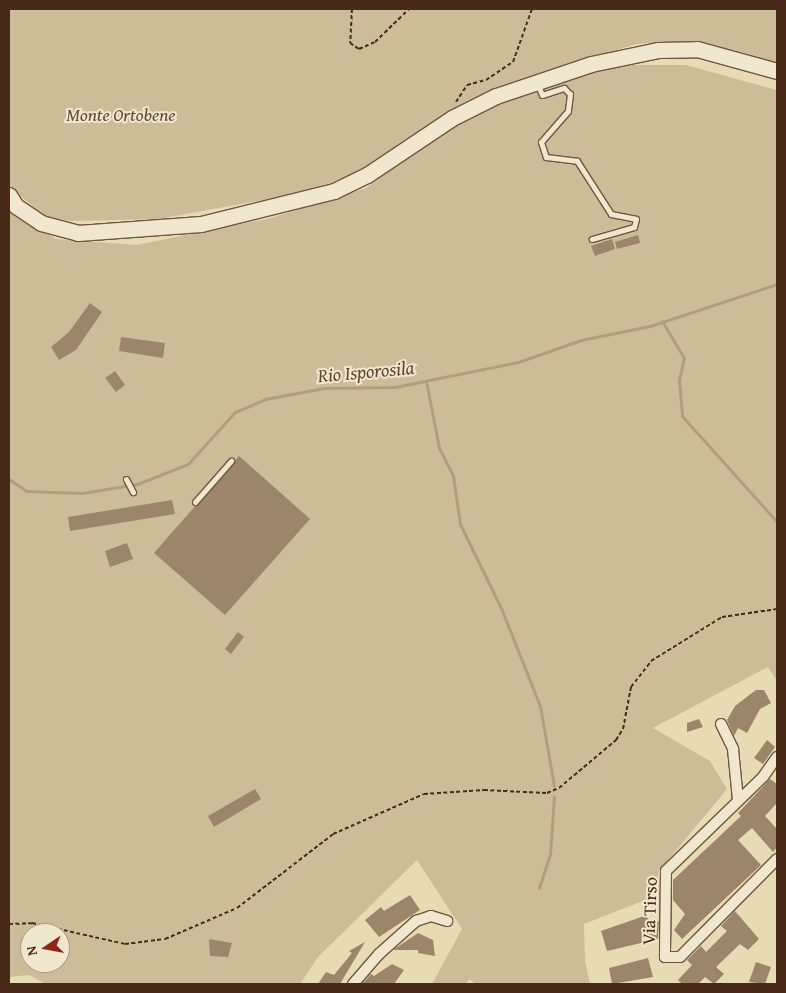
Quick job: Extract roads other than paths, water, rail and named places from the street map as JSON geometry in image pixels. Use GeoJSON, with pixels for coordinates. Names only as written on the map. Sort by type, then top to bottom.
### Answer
{"type":"FeatureCollection","features":[{"type":"Feature","properties":{"kind":"main road"},"geometry":{"type":"LineString","coordinates":[[9,195],[16,206],[41,223],[78,233],[201,224],[269,210],[353,183],[452,118],[496,96],[590,64],[658,50],[697,49],[777,71]]}},
{"type":"Feature","properties":{"kind":"street"},"geometry":{"type":"LineString","coordinates":[[720,724],[733,749],[738,800]]}},
{"type":"Feature","properties":{"kind":"street","name":"Via Tirso"},"geometry":{"type":"LineString","coordinates":[[777,759],[666,871],[665,957],[680,957],[777,859]]}},
{"type":"Feature","properties":{"kind":"street"},"geometry":{"type":"LineString","coordinates":[[353,984],[379,954],[416,921],[431,916],[447,921]]}},
{"type":"Feature","properties":{"kind":"lane"},"geometry":{"type":"LineString","coordinates":[[537,82],[542,96],[564,88],[570,94],[568,111],[541,142],[546,157],[577,160],[611,214],[636,220],[634,226],[592,239]]}},
{"type":"Feature","properties":{"kind":"lane"},"geometry":{"type":"LineString","coordinates":[[194,502],[231,461]]}},
{"type":"Feature","properties":{"kind":"lane"},"geometry":{"type":"LineString","coordinates":[[126,479],[133,492]]}},
{"type":"Feature","properties":{"kind":"waterway","name":"Rio Isporosila"},"geometry":{"type":"LineString","coordinates":[[9,479],[26,491],[82,493],[137,484],[188,464],[235,412],[265,399],[324,388],[395,387],[518,362],[581,340],[650,326],[777,284]]}},
{"type":"Feature","properties":{"kind":"waterway"},"geometry":{"type":"LineString","coordinates":[[662,321],[684,358],[679,380],[682,416],[777,522]]}},
{"type":"Feature","properties":{"kind":"waterway"},"geometry":{"type":"LineString","coordinates":[[426,381],[439,448],[453,476],[460,524],[501,608],[540,706],[554,786]]}},
{"type":"Feature","properties":{"kind":"waterway"},"geometry":{"type":"LineString","coordinates":[[539,888],[550,855],[554,796]]}},
{"type":"Feature","properties":{"kind":"park label","name":"Monte Ortobene"},"geometry":{"type":"Point","coordinates":[121,115]}}]}
